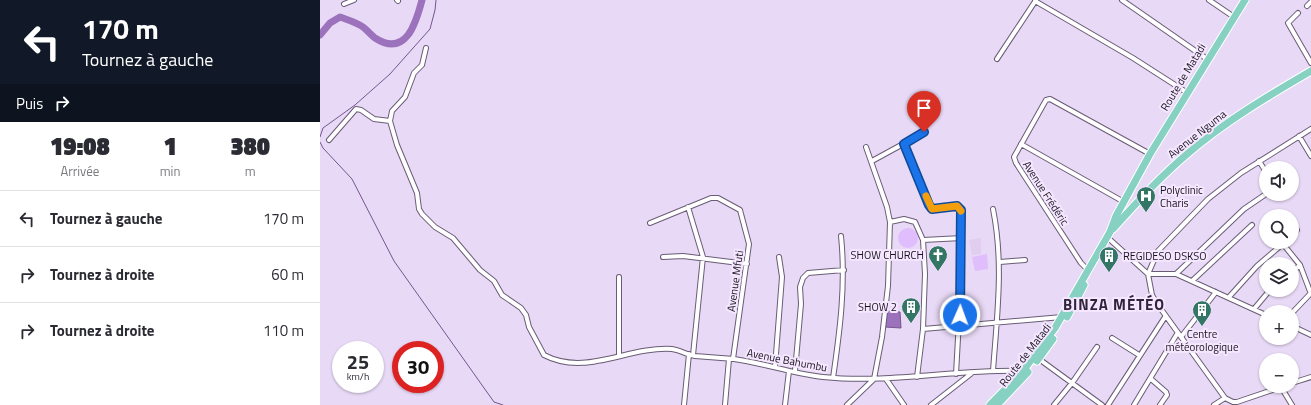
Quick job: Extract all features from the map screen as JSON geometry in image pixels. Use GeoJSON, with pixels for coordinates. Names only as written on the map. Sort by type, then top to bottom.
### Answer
{"type":"FeatureCollection","features":[{"type":"Feature","properties":{"kind":"main road","name":"Route de Matadi"},"geometry":{"type":"LineString","coordinates":[[990,405],[1039,359],[1069,310],[1150,154],[1186,92],[1245,0]]}},
{"type":"Feature","properties":{"kind":"main road","name":"Avenue Nguma"},"geometry":{"type":"LineString","coordinates":[[1107,236],[1137,203],[1186,155],[1225,124],[1311,71]]}},
{"type":"Feature","properties":{"kind":"main road"},"geometry":{"type":"LineString","coordinates":[[1128,194],[1137,203]]}},
{"type":"Feature","properties":{"kind":"main road","name":"Route de Matadi"},"geometry":{"type":"LineString","coordinates":[[997,405],[1025,372],[1062,317],[1069,310],[1088,270],[1107,236]]}},
{"type":"Feature","properties":{"kind":"street"},"geometry":{"type":"LineString","coordinates":[[344,4],[354,0]]}},
{"type":"Feature","properties":{"kind":"street"},"geometry":{"type":"LineString","coordinates":[[1122,0],[1207,59]]}},
{"type":"Feature","properties":{"kind":"street"},"geometry":{"type":"LineString","coordinates":[[1209,0],[1234,17]]}},
{"type":"Feature","properties":{"kind":"street"},"geometry":{"type":"LineString","coordinates":[[997,59],[1036,1],[1133,58],[1186,92]]}},
{"type":"Feature","properties":{"kind":"street"},"geometry":{"type":"LineString","coordinates":[[1307,6],[1311,2]]}},
{"type":"Feature","properties":{"kind":"street"},"geometry":{"type":"LineString","coordinates":[[1298,14],[1288,23],[1289,29],[1311,63]]}},
{"type":"Feature","properties":{"kind":"street"},"geometry":{"type":"LineString","coordinates":[[329,140],[356,109],[362,110],[376,120],[390,121],[392,111],[405,97],[414,73],[422,65],[426,48]]}},
{"type":"Feature","properties":{"kind":"street","name":"Avenue Frédéric"},"geometry":{"type":"LineString","coordinates":[[1088,270],[1081,263],[1016,163],[1014,157],[1046,100],[1050,99],[1150,154]]}},
{"type":"Feature","properties":{"kind":"street","name":"Avenue Bahumbu"},"geometry":{"type":"LineString","coordinates":[[390,121],[422,214],[435,227],[453,238],[480,270],[494,282],[502,295],[521,308],[526,315],[544,356],[569,364],[594,363],[619,356],[670,349],[679,350],[691,355],[731,359],[833,378],[886,379],[993,371],[1025,372]]}},
{"type":"Feature","properties":{"kind":"street"},"geometry":{"type":"LineString","coordinates":[[1262,393],[1237,402],[1224,398],[1165,317],[1152,295],[1148,274],[1158,251],[1168,238],[1208,199],[1259,161],[1311,129]]}},
{"type":"Feature","properties":{"kind":"street"},"geometry":{"type":"LineString","coordinates":[[872,162],[924,132]]}},
{"type":"Feature","properties":{"kind":"street"},"geometry":{"type":"LineString","coordinates":[[1299,136],[1311,156]]}},
{"type":"Feature","properties":{"kind":"street"},"geometry":{"type":"LineString","coordinates":[[904,144],[932,209],[960,207],[962,212],[959,327],[956,374]]}},
{"type":"Feature","properties":{"kind":"street"},"geometry":{"type":"LineString","coordinates":[[1021,144],[1124,202]]}},
{"type":"Feature","properties":{"kind":"street"},"geometry":{"type":"LineString","coordinates":[[847,405],[874,379],[882,338],[888,286],[890,222],[887,207],[866,147]]}},
{"type":"Feature","properties":{"kind":"street","name":"Avenue Mfuti"},"geometry":{"type":"LineString","coordinates":[[688,207],[711,198],[718,198],[738,208],[743,216],[749,244],[725,405]]}},
{"type":"Feature","properties":{"kind":"street"},"geometry":{"type":"LineString","coordinates":[[1176,274],[1244,208],[1259,198]]}},
{"type":"Feature","properties":{"kind":"street"},"geometry":{"type":"LineString","coordinates":[[650,223],[688,207],[697,232],[703,259],[684,405]]}},
{"type":"Feature","properties":{"kind":"street"},"geometry":{"type":"LineString","coordinates":[[993,209],[1000,262],[1000,292],[996,322],[993,371]]}},
{"type":"Feature","properties":{"kind":"street"},"geometry":{"type":"LineString","coordinates":[[890,222],[904,219],[915,222],[923,240],[925,274],[923,329],[917,377]]}},
{"type":"Feature","properties":{"kind":"street"},"geometry":{"type":"LineString","coordinates":[[1192,281],[1252,225]]}},
{"type":"Feature","properties":{"kind":"street"},"geometry":{"type":"LineString","coordinates":[[833,378],[842,323],[844,270],[841,236]]}},
{"type":"Feature","properties":{"kind":"street"},"geometry":{"type":"LineString","coordinates":[[1107,236],[1148,274],[1176,274],[1216,292],[1229,296],[1259,312]]}},
{"type":"Feature","properties":{"kind":"street"},"geometry":{"type":"LineString","coordinates":[[923,240],[962,238]]}},
{"type":"Feature","properties":{"kind":"street"},"geometry":{"type":"LineString","coordinates":[[1229,296],[1258,266],[1277,249]]}},
{"type":"Feature","properties":{"kind":"street"},"geometry":{"type":"LineString","coordinates":[[1288,249],[1300,265],[1311,293],[1299,306]]}},
{"type":"Feature","properties":{"kind":"street"},"geometry":{"type":"LineString","coordinates":[[663,257],[683,256],[746,264]]}},
{"type":"Feature","properties":{"kind":"street"},"geometry":{"type":"LineString","coordinates":[[775,368],[782,278],[779,257]]}},
{"type":"Feature","properties":{"kind":"street"},"geometry":{"type":"LineString","coordinates":[[1000,262],[1025,260]]}},
{"type":"Feature","properties":{"kind":"street"},"geometry":{"type":"LineString","coordinates":[[795,371],[801,304],[800,287],[803,278],[808,274],[844,270]]}},
{"type":"Feature","properties":{"kind":"street"},"geometry":{"type":"LineString","coordinates":[[618,277],[619,356]]}},
{"type":"Feature","properties":{"kind":"street"},"geometry":{"type":"LineString","coordinates":[[1134,405],[1179,335],[1216,292]]}},
{"type":"Feature","properties":{"kind":"street"},"geometry":{"type":"LineString","coordinates":[[1254,309],[1264,297]]}},
{"type":"Feature","properties":{"kind":"street"},"geometry":{"type":"LineString","coordinates":[[923,329],[1062,317]]}},
{"type":"Feature","properties":{"kind":"street"},"geometry":{"type":"LineString","coordinates":[[1108,405],[1165,317]]}},
{"type":"Feature","properties":{"kind":"street"},"geometry":{"type":"LineString","coordinates":[[1299,329],[1311,335]]}},
{"type":"Feature","properties":{"kind":"street"},"geometry":{"type":"LineString","coordinates":[[1112,338],[1139,355]]}},
{"type":"Feature","properties":{"kind":"street"},"geometry":{"type":"LineString","coordinates":[[1054,405],[1098,347]]}},
{"type":"Feature","properties":{"kind":"street"},"geometry":{"type":"LineString","coordinates":[[1039,359],[1102,405]]}},
{"type":"Feature","properties":{"kind":"street"},"geometry":{"type":"LineString","coordinates":[[785,405],[789,371]]}},
{"type":"Feature","properties":{"kind":"street"},"geometry":{"type":"LineString","coordinates":[[931,405],[973,373]]}},
{"type":"Feature","properties":{"kind":"street"},"geometry":{"type":"LineString","coordinates":[[1299,381],[1310,378]]}},
{"type":"Feature","properties":{"kind":"street"},"geometry":{"type":"LineString","coordinates":[[886,379],[904,405]]}},
{"type":"Feature","properties":{"kind":"street"},"geometry":{"type":"LineString","coordinates":[[1151,379],[1166,392],[1167,395],[1160,405]]}},
{"type":"Feature","properties":{"kind":"street"},"geometry":{"type":"LineString","coordinates":[[1286,393],[1292,405]]}},
{"type":"Feature","properties":{"kind":"street"},"geometry":{"type":"LineString","coordinates":[[1214,405],[1224,398]]}},
{"type":"Feature","properties":{"kind":"shaded area"},"geometry":{"type":"Polygon","coordinates":[[[908,228],[915,231],[918,238],[915,245],[908,248],[901,245],[898,238],[901,231],[908,228]]]}},
{"type":"Feature","properties":{"kind":"shaded area"},"geometry":{"type":"Polygon","coordinates":[[[981,238],[981,254],[972,255],[969,240],[981,238]]]}},
{"type":"Feature","properties":{"kind":"shaded area"},"geometry":{"type":"Polygon","coordinates":[[[987,254],[988,269],[975,271],[972,257],[987,254]]]}},
{"type":"Feature","properties":{"kind":"shaded area"},"geometry":{"type":"Polygon","coordinates":[[[887,311],[900,312],[901,328],[885,327],[887,311]]]}},
{"type":"Feature","properties":{"kind":"waterway"},"geometry":{"type":"LineString","coordinates":[[320,35],[330,23],[340,17],[360,25],[375,38],[386,43],[395,44],[402,41],[413,27],[422,0]]}},
{"type":"Feature","properties":{"kind":"waterway"},"geometry":{"type":"LineString","coordinates":[[320,137],[323,128],[355,105],[390,74],[430,29],[436,0]]}},
{"type":"Feature","properties":{"kind":"waterway"},"geometry":{"type":"LineString","coordinates":[[320,142],[323,148],[352,179],[394,261],[494,402],[503,405]]}},
{"type":"Feature","properties":{"kind":"slow traffic"},"geometry":{"type":"LineString","coordinates":[[926,196],[932,209],[957,206],[960,207],[961,211]]}},
{"type":"Feature","properties":{"kind":"place","name":"Polyclinic Charis"},"geometry":{"type":"Point","coordinates":[1146,213]}},
{"type":"Feature","properties":{"kind":"place","name":"SHOW CHURCH"},"geometry":{"type":"Point","coordinates":[938,272]}},
{"type":"Feature","properties":{"kind":"place","name":"REGIDESO DSKSO"},"geometry":{"type":"Point","coordinates":[1109,273]}},
{"type":"Feature","properties":{"kind":"place","name":"SHOW 2"},"geometry":{"type":"Point","coordinates":[911,324]}},
{"type":"Feature","properties":{"kind":"place","name":"Centre météorologique"},"geometry":{"type":"Point","coordinates":[1202,327]}},
{"type":"Feature","properties":{"kind":"district","name":"BINZA MÉTÉO"},"geometry":{"type":"Point","coordinates":[1114,304]}},
{"type":"Feature","properties":{"kind":"route"},"geometry":{"type":"LineString","coordinates":[[924,132],[904,144],[932,209],[957,206],[960,207],[962,212],[960,315]]}}]}
